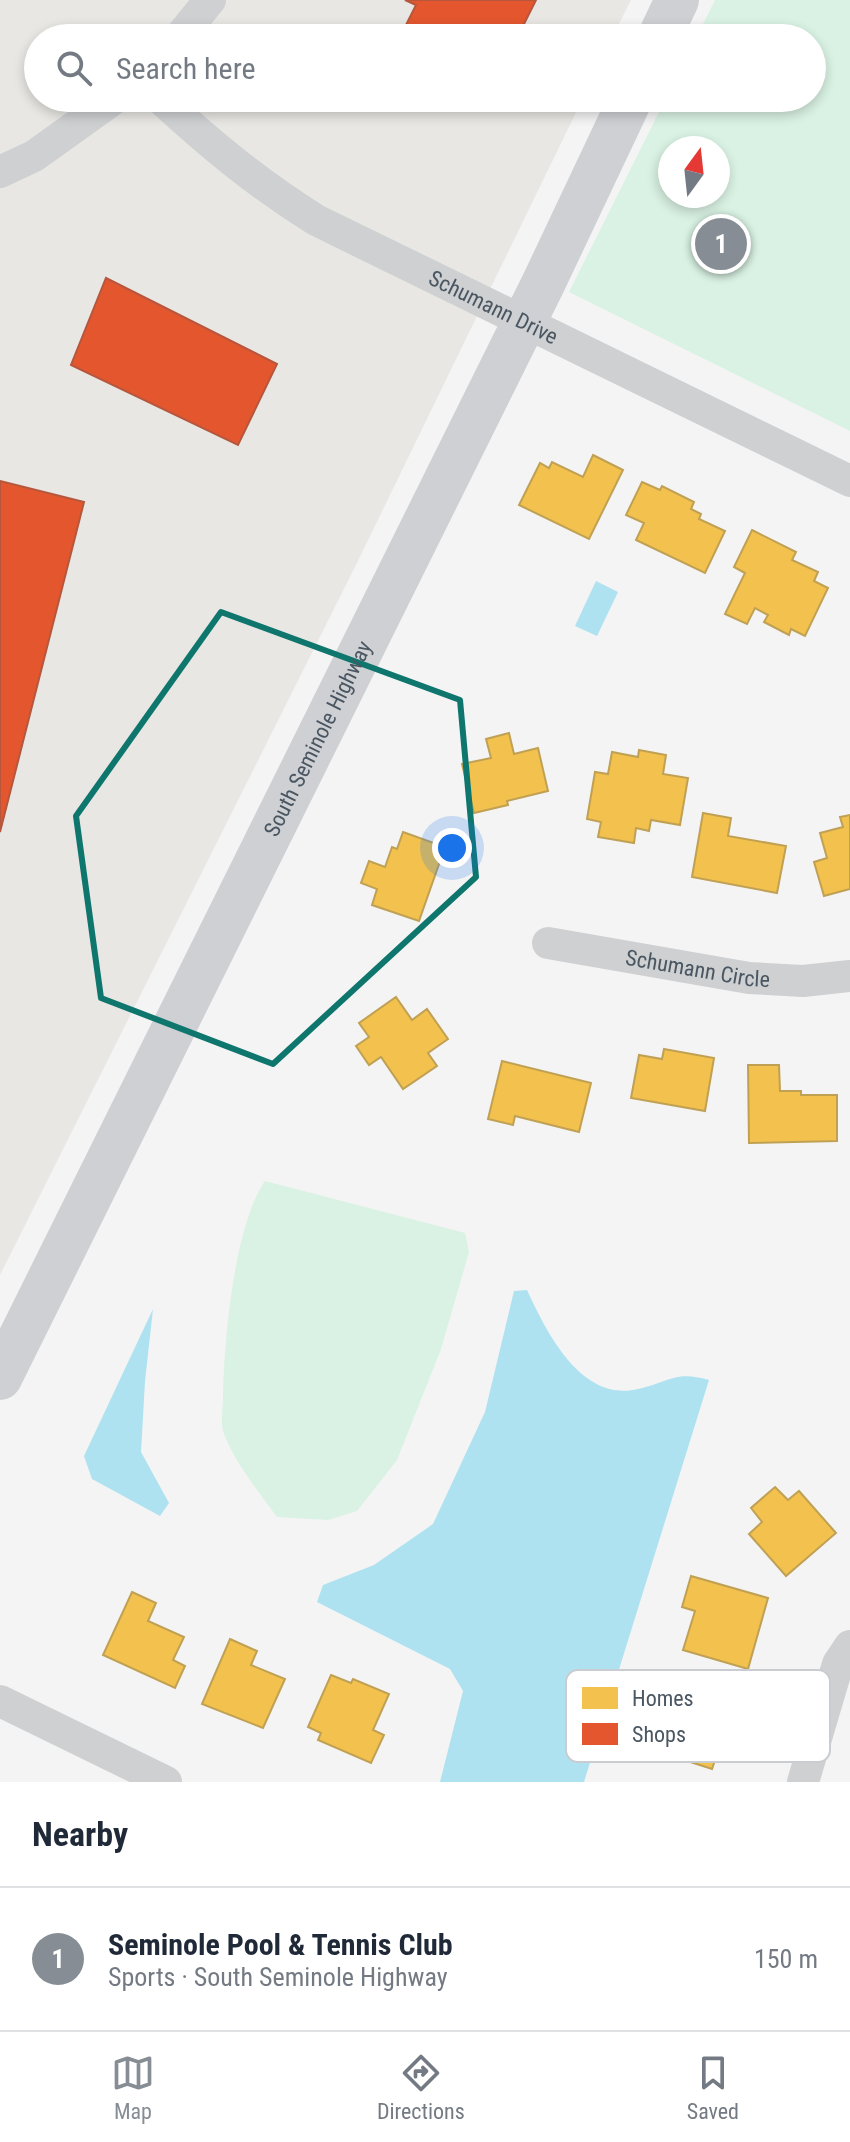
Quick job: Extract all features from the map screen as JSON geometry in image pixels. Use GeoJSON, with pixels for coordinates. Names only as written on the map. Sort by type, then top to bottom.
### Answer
{"type":"FeatureCollection","features":[{"type":"Feature","properties":{"kind":"street"},"geometry":{"type":"LineString","coordinates":[[190,24],[210,0]]}},
{"type":"Feature","properties":{"kind":"street"},"geometry":{"type":"LineString","coordinates":[[666,24],[677,0]]}},
{"type":"Feature","properties":{"kind":"street"},"geometry":{"type":"LineString","coordinates":[[0,172],[34,156],[95,112]]}},
{"type":"Feature","properties":{"kind":"street","name":"Schumann Drive"},"geometry":{"type":"LineString","coordinates":[[175,112],[220,153],[269,191],[316,220],[850,481]]}},
{"type":"Feature","properties":{"kind":"street","name":"South Seminole Highway"},"geometry":{"type":"LineString","coordinates":[[0,1378],[624,112]]}},
{"type":"Feature","properties":{"kind":"street","name":"Schumann Circle"},"geometry":{"type":"LineString","coordinates":[[548,943],[749,978],[803,981],[850,976]]}},
{"type":"Feature","properties":{"kind":"street"},"geometry":{"type":"LineString","coordinates":[[830,1691],[838,1664],[850,1646]]}},
{"type":"Feature","properties":{"kind":"street"},"geometry":{"type":"LineString","coordinates":[[0,1701],[166,1782]]}},
{"type":"Feature","properties":{"kind":"street"},"geometry":{"type":"LineString","coordinates":[[803,1782],[809,1762]]}},
{"type":"Feature","properties":{"kind":"highlighted area"},"geometry":{"type":"Polygon","coordinates":[[[221,612],[460,700],[476,877],[273,1064],[101,998],[76,816],[221,612]]]}},
{"type":"Feature","properties":{"kind":"shaded area"},"geometry":{"type":"Polygon","coordinates":[[[0,0],[631,0],[619,24],[24,24],[24,112],[576,112],[354,569],[0,1275],[0,0]]]}},
{"type":"Feature","properties":{"kind":"green space"},"geometry":{"type":"Polygon","coordinates":[[[715,0],[850,0],[850,431],[569,292],[659,112],[826,112],[826,24],[703,24],[715,0]]]}},
{"type":"Feature","properties":{"kind":"green space"},"geometry":{"type":"Polygon","coordinates":[[[265,1181],[465,1233],[469,1252],[441,1349],[397,1460],[357,1511],[328,1520],[277,1517],[241,1467],[223,1430],[226,1346],[238,1254],[254,1201],[265,1181]]]}},
{"type":"Feature","properties":{"kind":"water"},"geometry":{"type":"Polygon","coordinates":[[[596,581],[618,592],[597,636],[575,626],[596,581]]]}},
{"type":"Feature","properties":{"kind":"water"},"geometry":{"type":"Polygon","coordinates":[[[527,1290],[555,1343],[583,1375],[599,1385],[618,1390],[638,1389],[688,1376],[709,1380],[619,1670],[566,1670],[566,1762],[590,1762],[584,1782],[440,1782],[463,1691],[450,1669],[317,1602],[323,1585],[374,1565],[433,1524],[485,1412],[514,1291],[527,1290]]]}},
{"type":"Feature","properties":{"kind":"water"},"geometry":{"type":"Polygon","coordinates":[[[153,1309],[141,1452],[169,1503],[160,1516],[92,1479],[84,1456],[153,1309]]]}},
{"type":"Feature","properties":{"kind":"building: Homes"},"geometry":{"type":"Polygon","coordinates":[[[593,455],[623,470],[589,539],[519,505],[540,463],[549,468],[552,462],[583,477],[593,455]]]}},
{"type":"Feature","properties":{"kind":"building: Homes"},"geometry":{"type":"Polygon","coordinates":[[[642,482],[660,490],[662,486],[694,502],[691,509],[701,514],[699,519],[725,531],[705,573],[636,540],[644,523],[626,515],[642,482]]]}},
{"type":"Feature","properties":{"kind":"building: Homes"},"geometry":{"type":"Polygon","coordinates":[[[752,530],[796,552],[792,560],[818,572],[814,581],[828,588],[805,636],[791,629],[789,635],[764,622],[768,615],[755,608],[747,624],[725,614],[745,573],[734,567],[752,530]]]}},
{"type":"Feature","properties":{"kind":"building: Homes"},"geometry":{"type":"Polygon","coordinates":[[[509,733],[514,754],[538,748],[548,791],[474,813],[462,764],[491,758],[486,739],[509,733]]]}},
{"type":"Feature","properties":{"kind":"building: Homes"},"geometry":{"type":"Polygon","coordinates":[[[639,750],[666,755],[663,774],[688,778],[680,825],[651,820],[649,831],[636,828],[634,843],[598,837],[601,822],[587,819],[595,772],[608,774],[612,752],[638,757],[639,750]]]}},
{"type":"Feature","properties":{"kind":"building: Homes"},"geometry":{"type":"Polygon","coordinates":[[[703,813],[731,818],[728,836],[786,846],[777,893],[692,877],[703,813]]]}},
{"type":"Feature","properties":{"kind":"building: Homes"},"geometry":{"type":"Polygon","coordinates":[[[850,815],[850,889],[824,896],[814,862],[827,858],[820,833],[843,827],[840,817],[850,815]]]}},
{"type":"Feature","properties":{"kind":"building: Homes"},"geometry":{"type":"Polygon","coordinates":[[[403,832],[445,847],[419,921],[372,905],[377,889],[361,883],[369,861],[385,867],[392,847],[397,849],[403,832]]]}},
{"type":"Feature","properties":{"kind":"building: Homes"},"geometry":{"type":"Polygon","coordinates":[[[396,997],[412,1020],[427,1009],[448,1039],[428,1053],[437,1066],[403,1089],[381,1057],[369,1065],[356,1046],[369,1037],[359,1023],[396,997]]]}},
{"type":"Feature","properties":{"kind":"building: Homes"},"geometry":{"type":"Polygon","coordinates":[[[664,1049],[714,1058],[705,1111],[631,1098],[639,1055],[662,1059],[664,1049]]]}},
{"type":"Feature","properties":{"kind":"building: Homes"},"geometry":{"type":"Polygon","coordinates":[[[502,1061],[591,1083],[579,1132],[515,1116],[513,1125],[488,1119],[502,1061]]]}},
{"type":"Feature","properties":{"kind":"building: Homes"},"geometry":{"type":"Polygon","coordinates":[[[748,1065],[779,1065],[780,1091],[801,1091],[801,1095],[837,1095],[837,1141],[749,1143],[748,1065]]]}},
{"type":"Feature","properties":{"kind":"building: Homes"},"geometry":{"type":"Polygon","coordinates":[[[775,1487],[788,1500],[799,1491],[836,1533],[786,1576],[749,1534],[762,1522],[751,1508],[775,1487]]]}},
{"type":"Feature","properties":{"kind":"building: Homes"},"geometry":{"type":"Polygon","coordinates":[[[691,1576],[768,1598],[748,1669],[683,1650],[695,1611],[682,1607],[691,1576]]]}},
{"type":"Feature","properties":{"kind":"building: Homes"},"geometry":{"type":"Polygon","coordinates":[[[132,1592],[156,1603],[148,1621],[184,1637],[173,1660],[185,1666],[175,1688],[103,1655],[132,1592]]]}},
{"type":"Feature","properties":{"kind":"building: Homes"},"geometry":{"type":"Polygon","coordinates":[[[230,1639],[257,1651],[251,1665],[285,1679],[263,1728],[202,1704],[230,1639]]]}},
{"type":"Feature","properties":{"kind":"building: Homes"},"geometry":{"type":"Polygon","coordinates":[[[331,1675],[351,1683],[353,1679],[389,1694],[373,1730],[384,1735],[371,1763],[318,1740],[321,1733],[308,1727],[331,1675]]]}},
{"type":"Feature","properties":{"kind":"building: Homes"},"geometry":{"type":"Polygon","coordinates":[[[690,1762],[714,1762],[712,1769],[690,1762]]]}},
{"type":"Feature","properties":{"kind":"building: Shops"},"geometry":{"type":"Polygon","coordinates":[[[405,0],[536,0],[524,24],[406,24],[416,5],[405,0]]]}},
{"type":"Feature","properties":{"kind":"building: Shops"},"geometry":{"type":"Polygon","coordinates":[[[106,278],[277,364],[238,445],[71,365],[106,278]]]}},
{"type":"Feature","properties":{"kind":"building: Shops"},"geometry":{"type":"Polygon","coordinates":[[[0,481],[84,502],[0,832],[0,481]]]}},
{"type":"Feature","properties":{"kind":"place","name":"Seminole Pool & Tennis Club"},"geometry":{"type":"Point","coordinates":[721,244]}}]}
